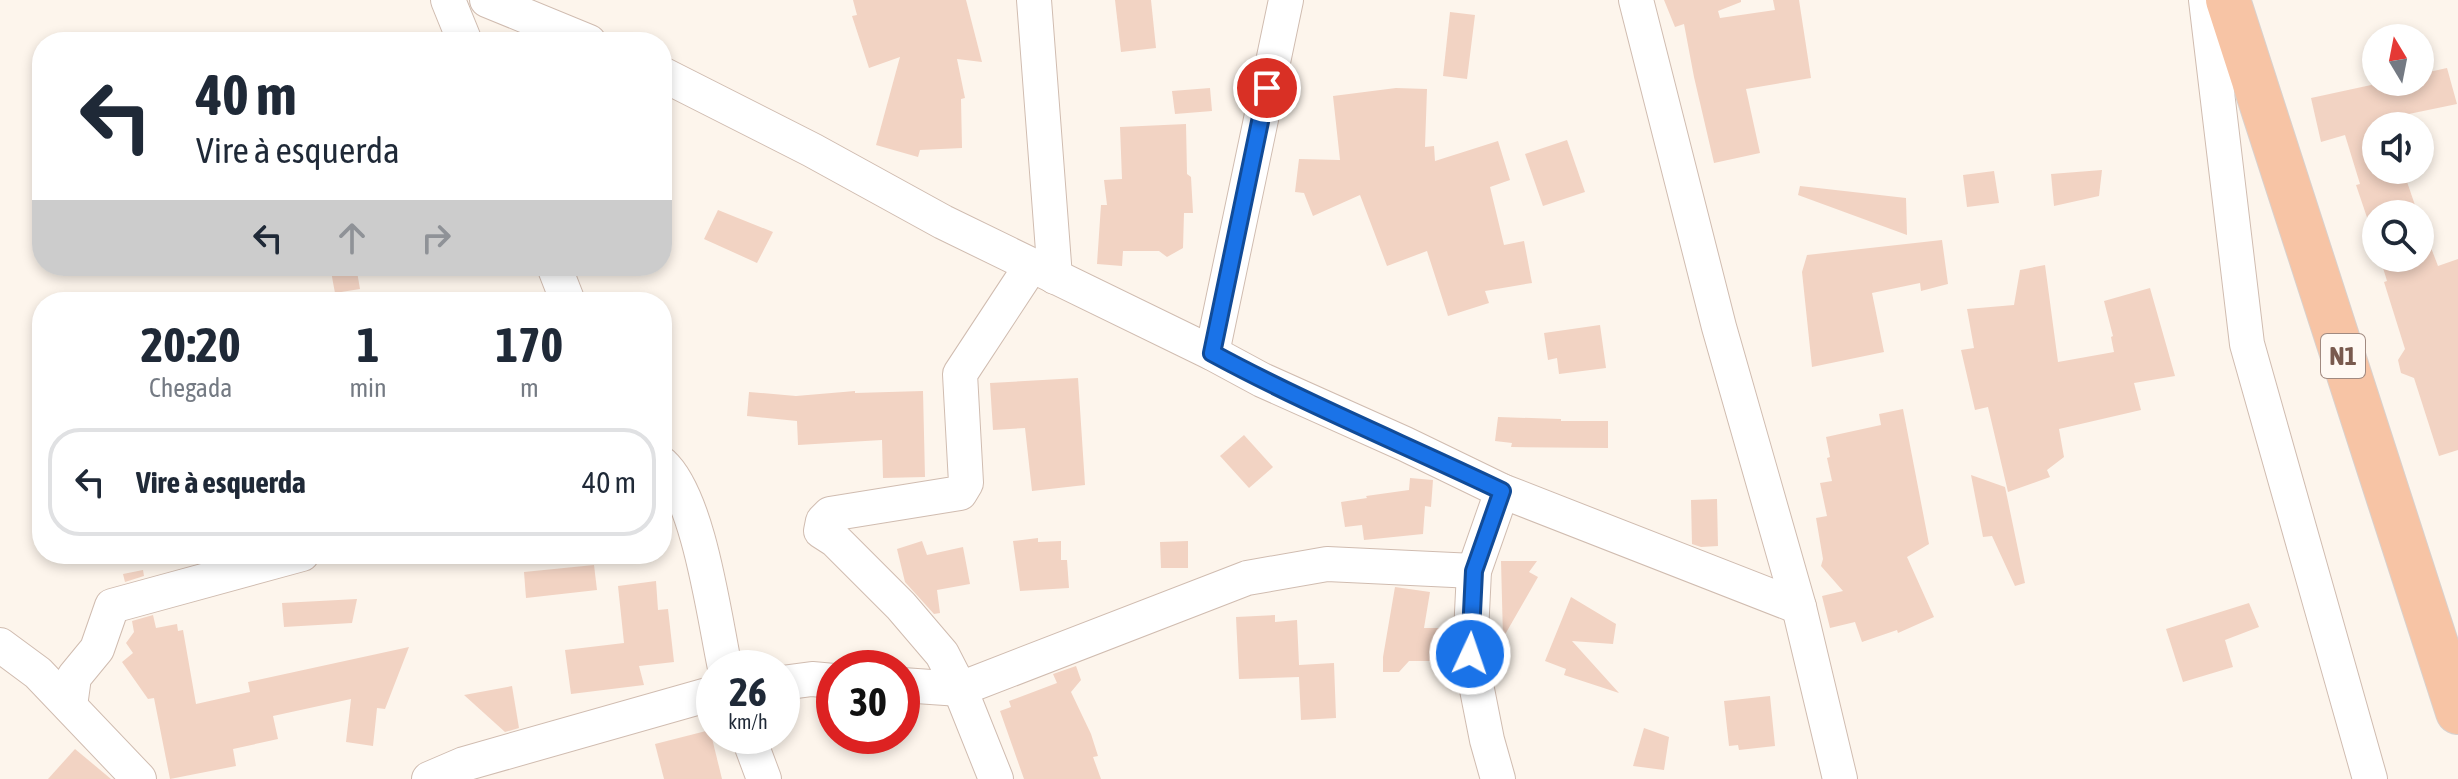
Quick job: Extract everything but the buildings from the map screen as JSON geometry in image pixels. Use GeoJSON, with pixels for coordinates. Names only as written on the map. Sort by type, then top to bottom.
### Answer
{"type":"FeatureCollection","features":[{"type":"Feature","properties":{"kind":"highway","name":"N1"},"geometry":{"type":"LineString","coordinates":[[2228,0],[2458,712]]}},
{"type":"Feature","properties":{"kind":"street"},"geometry":{"type":"LineString","coordinates":[[448,0],[461,32]]}},
{"type":"Feature","properties":{"kind":"street"},"geometry":{"type":"LineString","coordinates":[[487,0],[565,32]]}},
{"type":"Feature","properties":{"kind":"street"},"geometry":{"type":"LineString","coordinates":[[996,779],[960,689],[942,654],[901,606],[835,540],[821,531],[823,521],[830,514],[960,493],[966,483],[960,374],[1043,272],[1034,0]]}},
{"type":"Feature","properties":{"kind":"street"},"geometry":{"type":"LineString","coordinates":[[1212,353],[1286,0]]}},
{"type":"Feature","properties":{"kind":"street"},"geometry":{"type":"LineString","coordinates":[[1636,0],[1719,327],[1799,607],[1840,779]]}},
{"type":"Feature","properties":{"kind":"street"},"geometry":{"type":"LineString","coordinates":[[2206,0],[2247,344],[2370,779]]}},
{"type":"Feature","properties":{"kind":"street"},"geometry":{"type":"LineString","coordinates":[[672,79],[1043,272],[1262,380],[1502,491],[1799,607]]}},
{"type":"Feature","properties":{"kind":"street"},"geometry":{"type":"LineString","coordinates":[[672,473],[688,504],[721,650]]}},
{"type":"Feature","properties":{"kind":"street"},"geometry":{"type":"LineString","coordinates":[[1498,779],[1470,654],[1474,571],[1502,491]]}},
{"type":"Feature","properties":{"kind":"street"},"geometry":{"type":"LineString","coordinates":[[70,706],[74,677],[97,649],[112,606],[265,564]]}},
{"type":"Feature","properties":{"kind":"street"},"geometry":{"type":"LineString","coordinates":[[920,686],[960,689],[1247,578],[1327,564],[1474,571]]}},
{"type":"Feature","properties":{"kind":"street"},"geometry":{"type":"LineString","coordinates":[[0,645],[38,673],[139,779]]}},
{"type":"Feature","properties":{"kind":"street"},"geometry":{"type":"LineString","coordinates":[[429,779],[464,764],[696,698]]}},
{"type":"Feature","properties":{"kind":"street"},"geometry":{"type":"LineString","coordinates":[[755,754],[764,779]]}},
{"type":"Feature","properties":{"kind":"route"},"geometry":{"type":"LineString","coordinates":[[1267,88],[1212,353],[1262,380],[1502,491],[1474,571],[1470,654]]}}]}
